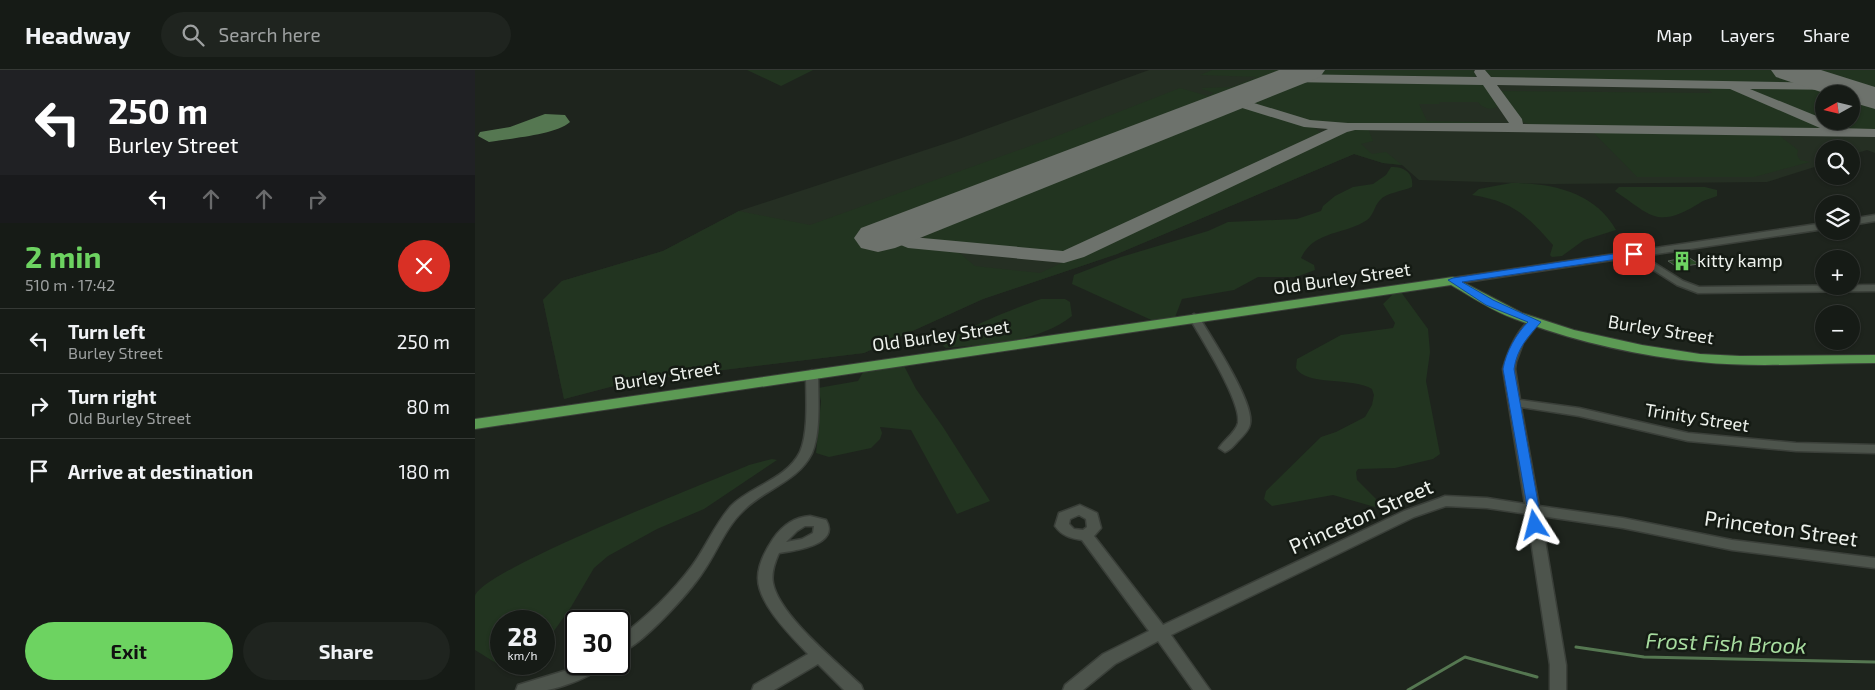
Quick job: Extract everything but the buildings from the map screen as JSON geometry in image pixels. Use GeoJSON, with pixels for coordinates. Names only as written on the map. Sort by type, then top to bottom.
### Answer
{"type":"FeatureCollection","features":[{"type":"Feature","properties":{"kind":"main road","name":"Old Burley Street"},"geometry":{"type":"LineString","coordinates":[[864,366],[1453,280]]}},
{"type":"Feature","properties":{"kind":"main road","name":"Burley Street"},"geometry":{"type":"LineString","coordinates":[[1453,280],[1489,302],[1535,322],[1571,333],[1633,347],[1700,358],[1789,361],[1875,359]]}},
{"type":"Feature","properties":{"kind":"main road","name":"Burley Street"},"geometry":{"type":"LineString","coordinates":[[475,424],[864,366]]}},
{"type":"Feature","properties":{"kind":"street"},"geometry":{"type":"LineString","coordinates":[[1860,220],[1875,218]]}},
{"type":"Feature","properties":{"kind":"street","name":"Old Burley Street"},"geometry":{"type":"LineString","coordinates":[[1453,280],[1815,227]]}},
{"type":"Feature","properties":{"kind":"street"},"geometry":{"type":"LineString","coordinates":[[1634,254],[1680,283],[1698,290],[1875,288]]}},
{"type":"Feature","properties":{"kind":"street"},"geometry":{"type":"LineString","coordinates":[[1194,317],[1245,412],[1244,424],[1225,448]]}},
{"type":"Feature","properties":{"kind":"street"},"geometry":{"type":"LineString","coordinates":[[1535,322],[1524,332],[1510,358],[1509,369],[1551,614],[1558,664],[1558,690]]}},
{"type":"Feature","properties":{"kind":"street"},"geometry":{"type":"LineString","coordinates":[[630,637],[681,589],[697,570],[732,515],[744,502],[793,469],[803,456],[809,438],[812,373]]}},
{"type":"Feature","properties":{"kind":"street","name":"Trinity Street"},"geometry":{"type":"LineString","coordinates":[[1515,403],[1579,412],[1689,437],[1796,447],[1875,448]]}},
{"type":"Feature","properties":{"kind":"street","name":"Princeton Street"},"geometry":{"type":"LineString","coordinates":[[1071,690],[1109,659],[1161,633],[1433,504],[1458,500],[1623,522],[1732,545],[1875,563]]}},
{"type":"Feature","properties":{"kind":"street"},"geometry":{"type":"LineString","coordinates":[[1087,536],[1202,690]]}},
{"type":"Feature","properties":{"kind":"street"},"geometry":{"type":"LineString","coordinates":[[775,548],[766,569],[765,581],[770,599],[820,655],[855,690]]}},
{"type":"Feature","properties":{"kind":"street"},"geometry":{"type":"LineString","coordinates":[[760,690],[820,655]]}},
{"type":"Feature","properties":{"kind":"street"},"geometry":{"type":"LineString","coordinates":[[524,690],[570,675]]}},
{"type":"Feature","properties":{"kind":"shaded area"},"geometry":{"type":"Polygon","coordinates":[[[747,70],[813,70],[781,86],[747,70]]]}},
{"type":"Feature","properties":{"kind":"shaded area"},"geometry":{"type":"Polygon","coordinates":[[[1149,70],[1875,70],[1875,153],[1867,150],[1860,152],[1860,140],[1815,140],[1815,167],[1767,182],[1552,184],[1419,180],[1402,165],[1383,163],[1354,154],[1117,254],[983,299],[864,353],[633,381],[564,399],[543,300],[562,281],[663,251],[739,211],[956,140],[1149,70]]]}},
{"type":"Feature","properties":{"kind":"shaded area"},"geometry":{"type":"Polygon","coordinates":[[[1212,70],[1295,70],[869,234],[888,243],[956,250],[975,266],[1040,273],[1347,129],[1368,128],[1373,141],[1361,144],[1372,154],[1386,152],[1402,165],[1383,163],[1354,154],[1117,254],[983,299],[864,353],[633,381],[564,399],[543,300],[562,281],[663,251],[739,211],[810,225],[1052,138],[1180,88],[1208,96],[1214,93],[1202,88],[1232,87],[1258,77],[1200,75],[1212,70]]]}},
{"type":"Feature","properties":{"kind":"shaded area"},"geometry":{"type":"Polygon","coordinates":[[[1325,70],[1473,70],[1477,76],[1467,80],[1312,76],[1325,70]]]}},
{"type":"Feature","properties":{"kind":"shaded area"},"geometry":{"type":"Polygon","coordinates":[[[1484,70],[1775,70],[1805,81],[1795,83],[1504,80],[1491,77],[1484,70]]]}},
{"type":"Feature","properties":{"kind":"shaded area"},"geometry":{"type":"Polygon","coordinates":[[[1800,70],[1875,70],[1875,94],[1860,89],[1860,85],[1847,85],[1800,70]]]}},
{"type":"Feature","properties":{"kind":"shaded area"},"geometry":{"type":"Polygon","coordinates":[[[1300,80],[1474,82],[1484,85],[1499,105],[1491,109],[1478,102],[1419,104],[1427,121],[1479,122],[1481,124],[1478,126],[1322,123],[1306,120],[1249,102],[1300,80]]]}},
{"type":"Feature","properties":{"kind":"shaded area"},"geometry":{"type":"Polygon","coordinates":[[[1702,85],[1731,88],[1815,124],[1815,129],[1535,126],[1523,122],[1499,91],[1712,93],[1702,85]]]}},
{"type":"Feature","properties":{"kind":"shaded area"},"geometry":{"type":"Polygon","coordinates":[[[1739,87],[1815,87],[1815,118],[1739,87]]]}},
{"type":"Feature","properties":{"kind":"shaded area"},"geometry":{"type":"Polygon","coordinates":[[[1860,97],[1875,102],[1875,131],[1860,130],[1860,97]]]}},
{"type":"Feature","properties":{"kind":"shaded area"},"geometry":{"type":"Polygon","coordinates":[[[1231,107],[1247,108],[1315,128],[1322,134],[1068,253],[1057,254],[927,240],[920,234],[924,229],[1231,107]]]}},
{"type":"Feature","properties":{"kind":"shaded area"},"geometry":{"type":"Polygon","coordinates":[[[545,114],[565,115],[570,122],[555,130],[535,135],[489,142],[478,136],[480,132],[510,127],[545,114]]]}},
{"type":"Feature","properties":{"kind":"shaded area"},"geometry":{"type":"Polygon","coordinates":[[[1592,131],[1776,133],[1798,150],[1797,155],[1800,160],[1810,162],[1754,177],[1637,177],[1592,131]]]}},
{"type":"Feature","properties":{"kind":"shaded area"},"geometry":{"type":"Polygon","coordinates":[[[1391,167],[1407,171],[1410,174],[1412,187],[1383,198],[1378,202],[1367,220],[1314,242],[1301,258],[1314,265],[1315,270],[1296,277],[1258,277],[1234,290],[1182,299],[1174,320],[1158,323],[1072,284],[1074,275],[1121,257],[1208,231],[1228,222],[1297,219],[1321,211],[1323,206],[1335,196],[1353,187],[1373,184],[1386,175],[1391,167]]]}},
{"type":"Feature","properties":{"kind":"shaded area"},"geometry":{"type":"Polygon","coordinates":[[[1511,183],[1541,185],[1571,192],[1584,198],[1596,207],[1607,217],[1616,230],[1584,240],[1562,256],[1552,257],[1550,255],[1553,245],[1518,211],[1498,201],[1472,195],[1479,189],[1511,183]]]}},
{"type":"Feature","properties":{"kind":"shaded area"},"geometry":{"type":"Polygon","coordinates":[[[1619,187],[1705,187],[1717,190],[1717,196],[1676,215],[1657,217],[1639,208],[1615,191],[1619,187]]]}},
{"type":"Feature","properties":{"kind":"shaded area"},"geometry":{"type":"Polygon","coordinates":[[[1401,292],[1428,329],[1430,352],[1426,381],[1440,454],[1433,459],[1395,468],[1358,469],[1356,472],[1357,480],[1376,499],[1375,507],[1333,495],[1272,506],[1264,499],[1266,491],[1321,437],[1336,432],[1365,417],[1372,405],[1374,395],[1372,389],[1364,385],[1319,379],[1301,374],[1296,368],[1297,359],[1341,335],[1393,328],[1395,323],[1383,304],[1393,294],[1401,292]]]}},
{"type":"Feature","properties":{"kind":"shaded area"},"geometry":{"type":"Polygon","coordinates":[[[1041,299],[1065,299],[1070,302],[1072,316],[1044,332],[1012,341],[946,348],[943,346],[948,340],[972,327],[1041,299]]]}},
{"type":"Feature","properties":{"kind":"shaded area"},"geometry":{"type":"Polygon","coordinates":[[[902,362],[916,389],[943,427],[990,501],[957,514],[911,430],[880,427],[882,433],[880,439],[871,448],[829,457],[816,453],[821,401],[818,388],[858,381],[866,367],[902,362]]]}},
{"type":"Feature","properties":{"kind":"shaded area"},"geometry":{"type":"Polygon","coordinates":[[[772,459],[777,460],[704,509],[657,529],[608,556],[594,568],[571,607],[569,610],[565,610],[565,615],[555,630],[555,610],[490,610],[490,659],[475,650],[475,596],[487,583],[555,547],[749,465],[772,459]]]}},
{"type":"Feature","properties":{"kind":"waterway","name":"Frost Fish Brook"},"geometry":{"type":"LineString","coordinates":[[1576,647],[1644,657],[1875,662]]}},
{"type":"Feature","properties":{"kind":"waterway","name":"Frost Fish Brook"},"geometry":{"type":"LineString","coordinates":[[1408,690],[1465,657],[1537,677]]}},
{"type":"Feature","properties":{"kind":"taxiway"},"geometry":{"type":"LineString","coordinates":[[1480,72],[1487,81]]}},
{"type":"Feature","properties":{"kind":"taxiway"},"geometry":{"type":"LineString","coordinates":[[1287,78],[1487,81]]}},
{"type":"Feature","properties":{"kind":"taxiway"},"geometry":{"type":"LineString","coordinates":[[1487,81],[1815,87]]}},
{"type":"Feature","properties":{"kind":"taxiway"},"geometry":{"type":"LineString","coordinates":[[1487,81],[1517,122],[1515,126],[1506,128]]}},
{"type":"Feature","properties":{"kind":"taxiway"},"geometry":{"type":"LineString","coordinates":[[1737,89],[1815,121]]}},
{"type":"Feature","properties":{"kind":"taxiway"},"geometry":{"type":"LineString","coordinates":[[1231,100],[1309,124],[1344,126]]}},
{"type":"Feature","properties":{"kind":"taxiway"},"geometry":{"type":"LineString","coordinates":[[904,228],[898,237],[908,242],[1064,257],[1077,253],[1343,128],[1355,126],[1875,133]]}},
{"type":"Feature","properties":{"kind":"runway"},"geometry":{"type":"LineString","coordinates":[[878,238],[1309,70]]}},
{"type":"Feature","properties":{"kind":"runway"},"geometry":{"type":"LineString","coordinates":[[1787,70],[1875,98]]}},
{"type":"Feature","properties":{"kind":"place","name":"kitty kamp"},"geometry":{"type":"Point","coordinates":[1682,261]}},
{"type":"Feature","properties":{"kind":"route"},"geometry":{"type":"LineString","coordinates":[[1535,525],[1509,369],[1510,358],[1515,348],[1524,332],[1535,322],[1489,302],[1453,280],[1634,254]]}}]}
